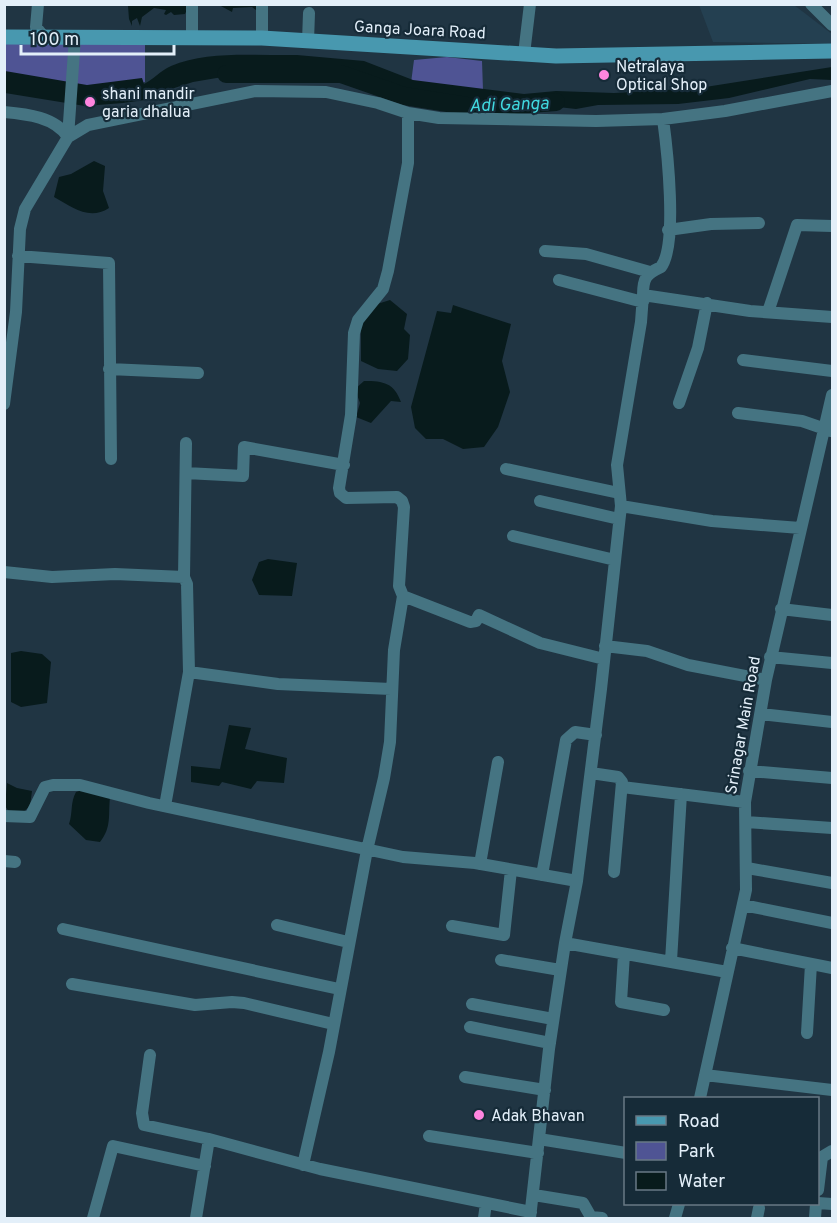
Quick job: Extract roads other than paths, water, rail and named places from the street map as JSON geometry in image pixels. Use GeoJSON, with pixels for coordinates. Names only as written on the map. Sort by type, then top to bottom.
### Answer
{"type":"FeatureCollection","features":[{"type":"Feature","properties":{"kind":"main road","name":"Ganga Joara Road"},"geometry":{"type":"LineString","coordinates":[[4,37],[262,38],[556,56],[832,51]]}},
{"type":"Feature","properties":{"kind":"street"},"geometry":{"type":"LineString","coordinates":[[38,4],[36,27],[44,37]]}},
{"type":"Feature","properties":{"kind":"street"},"geometry":{"type":"LineString","coordinates":[[192,4],[192,37]]}},
{"type":"Feature","properties":{"kind":"street"},"geometry":{"type":"LineString","coordinates":[[262,4],[262,38]]}},
{"type":"Feature","properties":{"kind":"street"},"geometry":{"type":"LineString","coordinates":[[524,54],[530,4]]}},
{"type":"Feature","properties":{"kind":"street"},"geometry":{"type":"LineString","coordinates":[[811,4],[832,25]]}},
{"type":"Feature","properties":{"kind":"street"},"geometry":{"type":"LineString","coordinates":[[308,40],[309,13]]}},
{"type":"Feature","properties":{"kind":"street"},"geometry":{"type":"LineString","coordinates":[[4,404],[20,229],[25,209],[68,137],[75,37]]}},
{"type":"Feature","properties":{"kind":"street"},"geometry":{"type":"LineString","coordinates":[[68,137],[88,125],[256,91],[326,92],[378,103],[408,113],[439,118],[561,121],[663,118],[755,107],[832,91]]}},
{"type":"Feature","properties":{"kind":"street"},"geometry":{"type":"LineString","coordinates":[[4,112],[40,118],[61,126],[68,137]]}},
{"type":"Feature","properties":{"kind":"street"},"geometry":{"type":"LineString","coordinates":[[303,1165],[390,742],[390,688],[403,596],[399,586],[404,507],[402,501],[397,497],[346,498],[340,493],[339,488],[351,415],[354,333],[358,320],[382,289],[388,271],[408,163],[408,113]]}},
{"type":"Feature","properties":{"kind":"street"},"geometry":{"type":"LineString","coordinates":[[150,1055],[142,1113],[144,1125],[303,1165],[486,1203],[531,1215],[553,1019],[577,881],[596,735],[619,519],[617,465],[643,298],[643,280],[664,262],[668,230],[669,178],[663,118]]}},
{"type":"Feature","properties":{"kind":"street"},"geometry":{"type":"LineString","coordinates":[[668,230],[711,224],[759,223]]}},
{"type":"Feature","properties":{"kind":"street"},"geometry":{"type":"LineString","coordinates":[[768,312],[797,225],[832,226]]}},
{"type":"Feature","properties":{"kind":"street"},"geometry":{"type":"LineString","coordinates":[[545,251],[586,254],[650,272]]}},
{"type":"Feature","properties":{"kind":"street"},"geometry":{"type":"LineString","coordinates":[[18,256],[109,263],[111,459]]}},
{"type":"Feature","properties":{"kind":"street"},"geometry":{"type":"LineString","coordinates":[[559,280],[643,298],[832,317]]}},
{"type":"Feature","properties":{"kind":"street"},"geometry":{"type":"LineString","coordinates":[[679,403],[698,348],[707,303]]}},
{"type":"Feature","properties":{"kind":"street"},"geometry":{"type":"LineString","coordinates":[[743,360],[832,371]]}},
{"type":"Feature","properties":{"kind":"street"},"geometry":{"type":"LineString","coordinates":[[109,369],[198,373]]}},
{"type":"Feature","properties":{"kind":"street","name":"Srinagar Main Road"},"geometry":{"type":"LineString","coordinates":[[700,1097],[743,905],[747,868],[746,802],[749,771],[770,657],[800,528],[829,430],[832,395]]}},
{"type":"Feature","properties":{"kind":"street"},"geometry":{"type":"LineString","coordinates":[[738,413],[802,421],[829,430]]}},
{"type":"Feature","properties":{"kind":"street"},"geometry":{"type":"LineString","coordinates":[[165,806],[189,672],[187,584],[184,577],[186,443]]}},
{"type":"Feature","properties":{"kind":"street"},"geometry":{"type":"LineString","coordinates":[[186,473],[243,476],[244,447],[344,465]]}},
{"type":"Feature","properties":{"kind":"street"},"geometry":{"type":"LineString","coordinates":[[506,469],[620,500],[712,521],[800,528]]}},
{"type":"Feature","properties":{"kind":"street"},"geometry":{"type":"LineString","coordinates":[[540,501],[619,519]]}},
{"type":"Feature","properties":{"kind":"street"},"geometry":{"type":"LineString","coordinates":[[513,536],[615,560]]}},
{"type":"Feature","properties":{"kind":"street"},"geometry":{"type":"LineString","coordinates":[[4,572],[52,577],[132,574],[184,577]]}},
{"type":"Feature","properties":{"kind":"street"},"geometry":{"type":"LineString","coordinates":[[403,596],[470,622],[476,621],[479,615],[540,644],[604,659]]}},
{"type":"Feature","properties":{"kind":"street"},"geometry":{"type":"LineString","coordinates":[[781,609],[832,615]]}},
{"type":"Feature","properties":{"kind":"street"},"geometry":{"type":"LineString","coordinates":[[605,646],[647,651],[688,665],[766,680]]}},
{"type":"Feature","properties":{"kind":"street"},"geometry":{"type":"LineString","coordinates":[[770,657],[832,663]]}},
{"type":"Feature","properties":{"kind":"street"},"geometry":{"type":"LineString","coordinates":[[189,672],[278,684],[390,688]]}},
{"type":"Feature","properties":{"kind":"street"},"geometry":{"type":"LineString","coordinates":[[761,714],[832,722]]}},
{"type":"Feature","properties":{"kind":"street"},"geometry":{"type":"LineString","coordinates":[[542,875],[566,740],[575,732],[596,735]]}},
{"type":"Feature","properties":{"kind":"street"},"geometry":{"type":"LineString","coordinates":[[480,864],[498,762]]}},
{"type":"Feature","properties":{"kind":"street"},"geometry":{"type":"LineString","coordinates":[[749,771],[832,778]]}},
{"type":"Feature","properties":{"kind":"street"},"geometry":{"type":"LineString","coordinates":[[591,773],[618,777],[622,787],[614,872]]}},
{"type":"Feature","properties":{"kind":"street"},"geometry":{"type":"LineString","coordinates":[[4,816],[30,817],[45,788],[53,785],[80,785],[165,806],[403,857],[480,864],[577,881]]}},
{"type":"Feature","properties":{"kind":"street"},"geometry":{"type":"LineString","coordinates":[[622,787],[746,802]]}},
{"type":"Feature","properties":{"kind":"street"},"geometry":{"type":"LineString","coordinates":[[671,961],[681,794]]}},
{"type":"Feature","properties":{"kind":"street"},"geometry":{"type":"LineString","coordinates":[[746,822],[832,828]]}},
{"type":"Feature","properties":{"kind":"street"},"geometry":{"type":"LineString","coordinates":[[747,868],[832,883]]}},
{"type":"Feature","properties":{"kind":"street"},"geometry":{"type":"LineString","coordinates":[[452,926],[504,935],[511,870]]}},
{"type":"Feature","properties":{"kind":"street"},"geometry":{"type":"LineString","coordinates":[[743,905],[832,923]]}},
{"type":"Feature","properties":{"kind":"street"},"geometry":{"type":"LineString","coordinates":[[277,925],[348,942]]}},
{"type":"Feature","properties":{"kind":"street"},"geometry":{"type":"LineString","coordinates":[[63,929],[339,989]]}},
{"type":"Feature","properties":{"kind":"street"},"geometry":{"type":"LineString","coordinates":[[565,943],[727,972]]}},
{"type":"Feature","properties":{"kind":"street"},"geometry":{"type":"LineString","coordinates":[[732,948],[832,968]]}},
{"type":"Feature","properties":{"kind":"street"},"geometry":{"type":"LineString","coordinates":[[624,954],[621,1002],[664,1010]]}},
{"type":"Feature","properties":{"kind":"street"},"geometry":{"type":"LineString","coordinates":[[501,960],[560,970]]}},
{"type":"Feature","properties":{"kind":"street"},"geometry":{"type":"LineString","coordinates":[[807,1033],[811,964]]}},
{"type":"Feature","properties":{"kind":"street"},"geometry":{"type":"LineString","coordinates":[[72,984],[195,1005],[244,1003],[333,1024]]}},
{"type":"Feature","properties":{"kind":"street"},"geometry":{"type":"LineString","coordinates":[[472,1004],[553,1019]]}},
{"type":"Feature","properties":{"kind":"street"},"geometry":{"type":"LineString","coordinates":[[470,1027],[550,1043]]}},
{"type":"Feature","properties":{"kind":"street"},"geometry":{"type":"LineString","coordinates":[[705,1075],[832,1089]]}},
{"type":"Feature","properties":{"kind":"street"},"geometry":{"type":"LineString","coordinates":[[465,1077],[545,1090]]}},
{"type":"Feature","properties":{"kind":"street"},"geometry":{"type":"LineString","coordinates":[[429,1136],[538,1152]]}},
{"type":"Feature","properties":{"kind":"street"},"geometry":{"type":"LineString","coordinates":[[539,1139],[624,1154]]}},
{"type":"Feature","properties":{"kind":"street"},"geometry":{"type":"LineString","coordinates":[[196,1218],[209,1140]]}},
{"type":"Feature","properties":{"kind":"street"},"geometry":{"type":"LineString","coordinates":[[93,1218],[112,1146],[205,1166]]}},
{"type":"Feature","properties":{"kind":"street"},"geometry":{"type":"LineString","coordinates":[[819,1175],[822,1157],[832,1151]]}},
{"type":"Feature","properties":{"kind":"street"},"geometry":{"type":"LineString","coordinates":[[534,1195],[583,1203],[591,1216],[602,1218]]}},
{"type":"Feature","properties":{"kind":"street"},"geometry":{"type":"LineString","coordinates":[[484,1218],[486,1203]]}},
{"type":"Feature","properties":{"kind":"water"},"geometry":{"type":"Polygon","coordinates":[[[132,4],[189,5],[185,14],[174,15],[171,12],[166,15],[164,14],[166,10],[154,8],[142,17],[140,26],[137,18],[132,21],[132,26],[128,6],[132,4]]]}},
{"type":"Feature","properties":{"kind":"water"},"geometry":{"type":"Polygon","coordinates":[[[219,5],[256,5],[256,10],[252,7],[233,8],[232,12],[219,5]]]}},
{"type":"Feature","properties":{"kind":"water"},"geometry":{"type":"Polygon","coordinates":[[[233,55],[297,55],[364,61],[413,80],[524,94],[556,91],[614,93],[699,88],[832,67],[832,80],[810,79],[729,98],[678,104],[598,105],[576,109],[522,103],[466,104],[334,75],[294,71],[252,72],[193,82],[162,92],[152,99],[85,106],[5,93],[5,71],[87,85],[142,78],[144,84],[171,66],[185,61],[233,55]]]}},
{"type":"Feature","properties":{"kind":"water"},"geometry":{"type":"Polygon","coordinates":[[[94,161],[105,166],[103,191],[109,208],[102,212],[88,213],[54,197],[59,177],[71,174],[94,161]]]}},
{"type":"Feature","properties":{"kind":"water"},"geometry":{"type":"Polygon","coordinates":[[[390,300],[407,314],[404,329],[410,335],[408,359],[397,371],[378,369],[361,361],[361,325],[371,306],[390,300]]]}},
{"type":"Feature","properties":{"kind":"water"},"geometry":{"type":"Polygon","coordinates":[[[453,305],[511,324],[502,361],[510,392],[498,427],[484,447],[463,449],[443,439],[426,439],[415,428],[411,407],[437,311],[451,313],[453,305]]]}},
{"type":"Feature","properties":{"kind":"water"},"geometry":{"type":"Polygon","coordinates":[[[364,381],[387,384],[395,391],[401,402],[391,401],[371,423],[356,417],[360,403],[355,389],[364,381]]]}},
{"type":"Feature","properties":{"kind":"water"},"geometry":{"type":"Polygon","coordinates":[[[268,559],[297,563],[292,596],[259,595],[252,580],[259,562],[268,559]]]}},
{"type":"Feature","properties":{"kind":"water"},"geometry":{"type":"Polygon","coordinates":[[[21,651],[42,654],[51,662],[47,703],[21,707],[11,702],[11,653],[21,651]]]}},
{"type":"Feature","properties":{"kind":"water"},"geometry":{"type":"Polygon","coordinates":[[[229,725],[251,728],[245,749],[287,758],[284,783],[257,781],[251,789],[222,782],[219,786],[191,782],[191,766],[220,769],[229,725]]]}},
{"type":"Feature","properties":{"kind":"water"},"geometry":{"type":"Polygon","coordinates":[[[7,783],[32,791],[30,806],[22,813],[10,813],[5,806],[7,783]]]}},
{"type":"Feature","properties":{"kind":"water"},"geometry":{"type":"Polygon","coordinates":[[[89,788],[110,797],[108,826],[100,842],[86,840],[69,824],[76,792],[89,788]]]}},
{"type":"Feature","properties":{"kind":"waterway","name":"Adi Ganga"},"geometry":{"type":"LineString","coordinates":[[226,74],[341,74],[404,96],[479,108],[556,102]]}},
{"type":"Feature","properties":{"kind":"place","name":"Netralaya Optical Shop"},"geometry":{"type":"Point","coordinates":[604,75]}},
{"type":"Feature","properties":{"kind":"place","name":"shani mandir garia dhalua"},"geometry":{"type":"Point","coordinates":[90,102]}},
{"type":"Feature","properties":{"kind":"place","name":"Adak Bhavan"},"geometry":{"type":"Point","coordinates":[479,1115]}}]}
